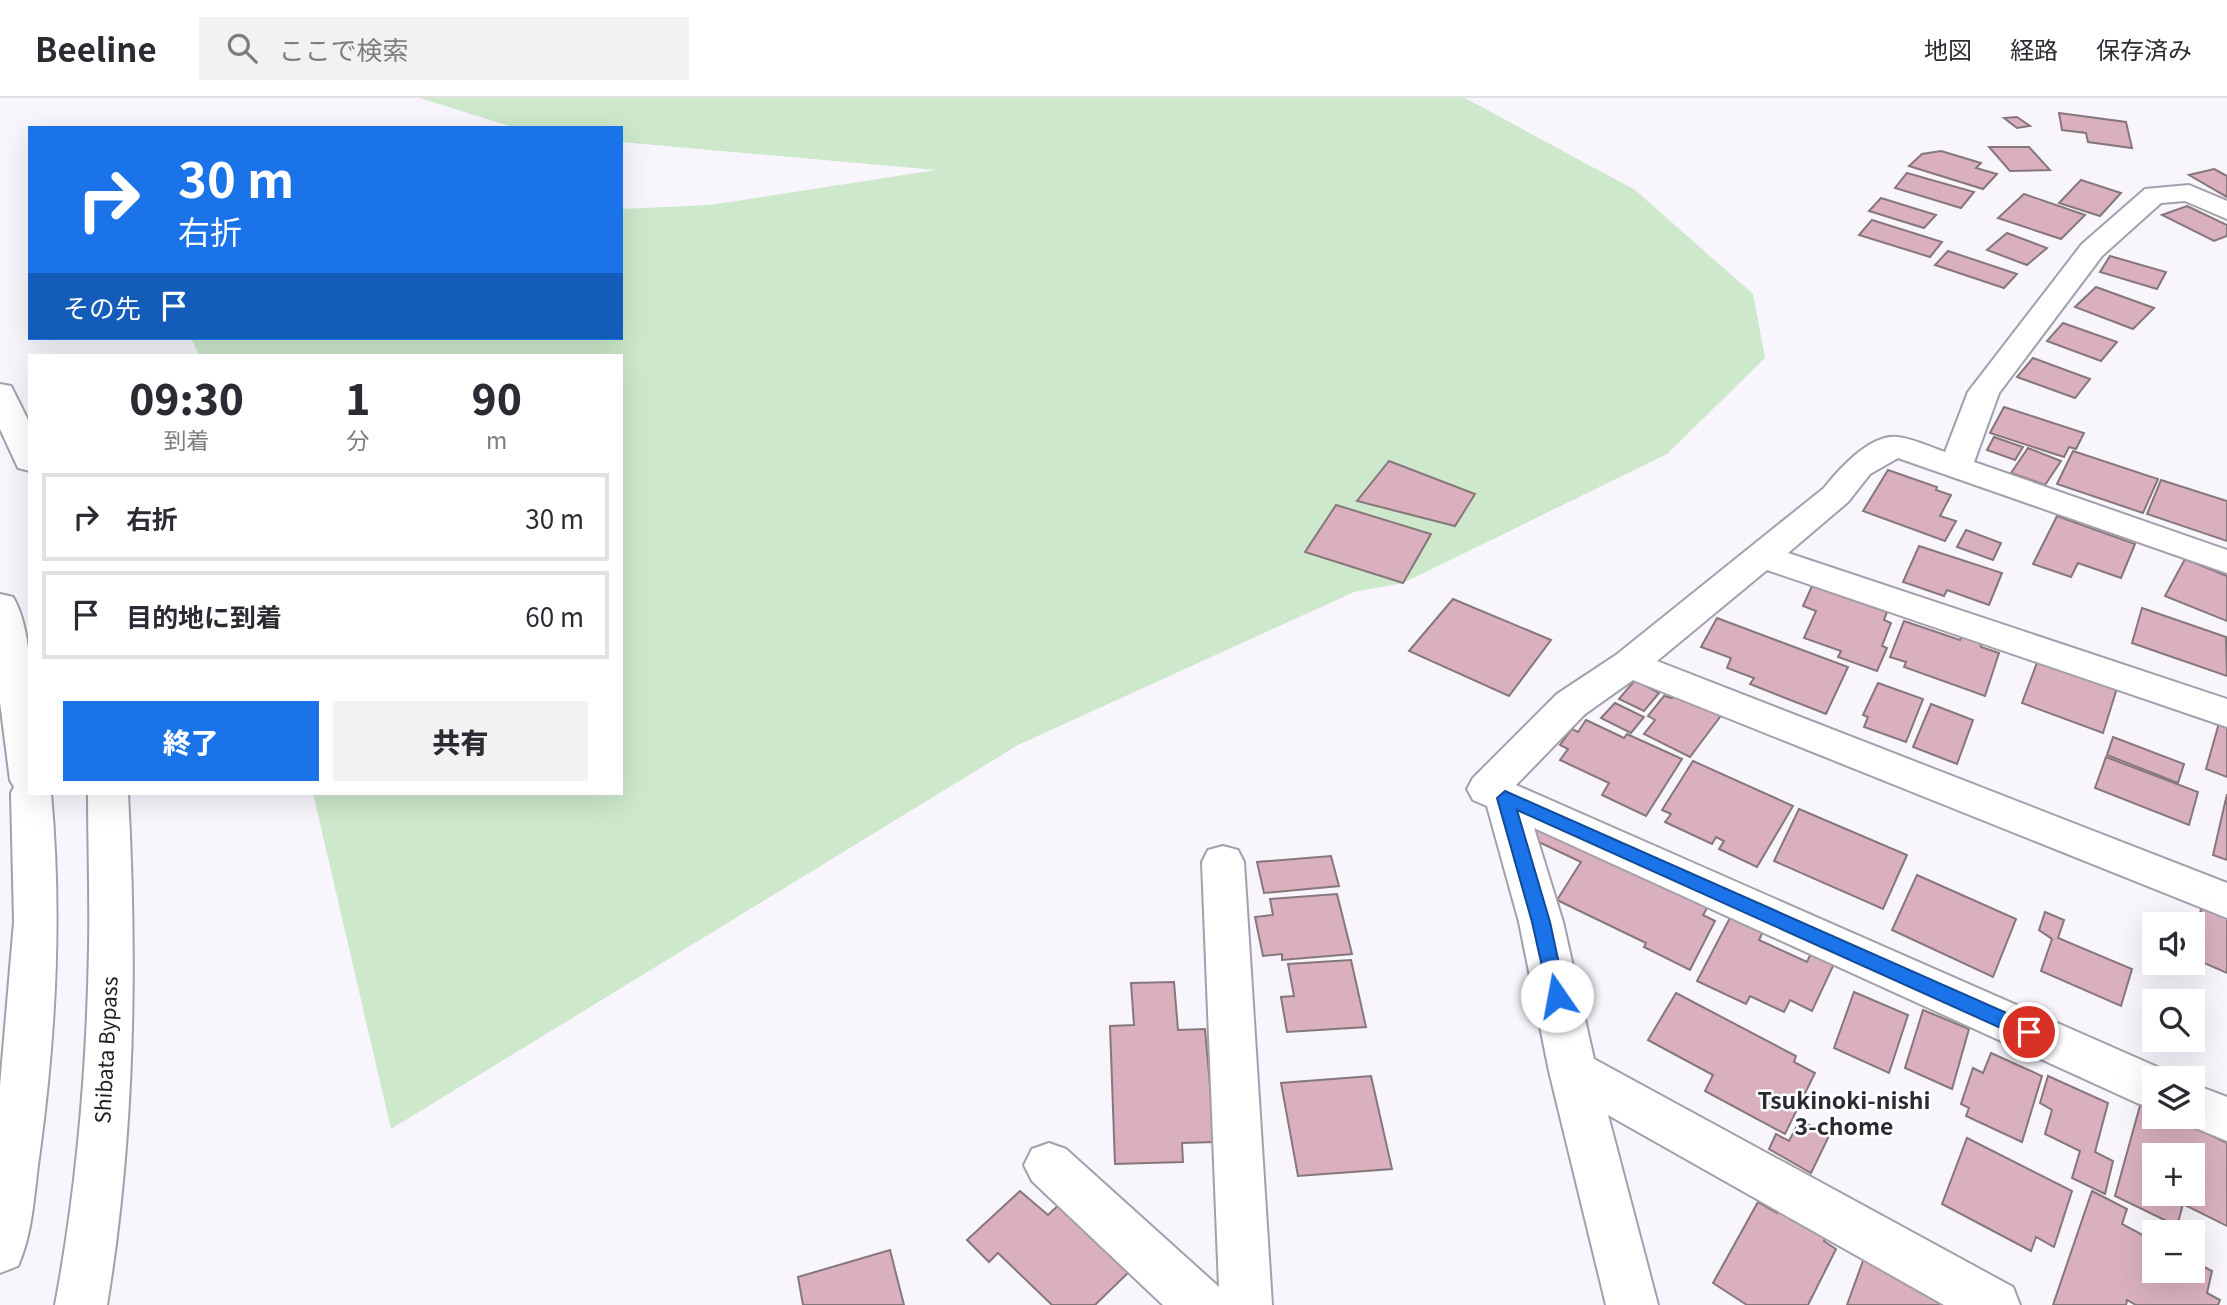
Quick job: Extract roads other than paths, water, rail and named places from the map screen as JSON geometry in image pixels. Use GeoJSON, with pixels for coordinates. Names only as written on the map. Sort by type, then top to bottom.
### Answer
{"type":"FeatureCollection","features":[{"type":"Feature","properties":{"kind":"main road"},"geometry":{"type":"LineString","coordinates":[[1956,467],[1984,392],[2092,250],[2154,195],[2189,193],[2227,211]]}},
{"type":"Feature","properties":{"kind":"main road"},"geometry":{"type":"LineString","coordinates":[[0,393],[28,456]]}},
{"type":"Feature","properties":{"kind":"main road"},"geometry":{"type":"LineString","coordinates":[[2142,1082],[1487,789],[1571,704],[1629,664],[1836,495],[1858,467],[1895,446],[2227,562]]}},
{"type":"Feature","properties":{"kind":"main road"},"geometry":{"type":"LineString","coordinates":[[1762,556],[2227,713]]}},
{"type":"Feature","properties":{"kind":"main road"},"geometry":{"type":"LineString","coordinates":[[0,606],[24,726],[28,764]]}},
{"type":"Feature","properties":{"kind":"main road"},"geometry":{"type":"LineString","coordinates":[[1629,664],[2227,901]]}},
{"type":"Feature","properties":{"kind":"main road"},"geometry":{"type":"LineString","coordinates":[[0,1249],[26,1072],[32,998],[36,884],[31,795]]}},
{"type":"Feature","properties":{"kind":"main road","name":"Shibata Bypass"},"geometry":{"type":"LineString","coordinates":[[81,1305],[104,1124],[111,982],[112,868],[108,795]]}},
{"type":"Feature","properties":{"kind":"main road"},"geometry":{"type":"LineString","coordinates":[[1505,798],[1541,922],[1573,1071],[1632,1305]]}},
{"type":"Feature","properties":{"kind":"main road"},"geometry":{"type":"LineString","coordinates":[[1223,862],[1246,1305]]}},
{"type":"Feature","properties":{"kind":"main road"},"geometry":{"type":"LineString","coordinates":[[1573,1071],[1994,1305]]}},
{"type":"Feature","properties":{"kind":"main road"},"geometry":{"type":"LineString","coordinates":[[2205,1110],[2227,1120]]}},
{"type":"Feature","properties":{"kind":"main road"},"geometry":{"type":"LineString","coordinates":[[1049,1165],[1201,1305]]}},
{"type":"Feature","properties":{"kind":"district","name":"Tsukinoki-nishi 3-chome"},"geometry":{"type":"Point","coordinates":[1844,1114]}}]}
